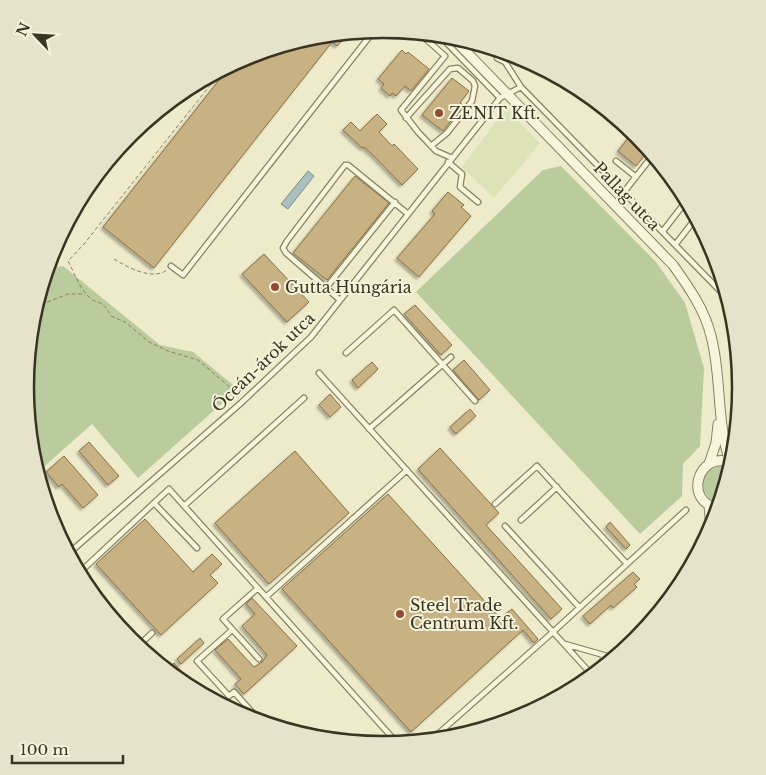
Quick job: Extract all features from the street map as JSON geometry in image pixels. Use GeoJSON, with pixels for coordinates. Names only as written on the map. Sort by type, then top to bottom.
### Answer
{"type":"FeatureCollection","features":[{"type":"Feature","properties":{"kind":"street","name":"Pallag utca"},"geometry":{"type":"LineString","coordinates":[[462,47],[504,96],[673,265],[688,286],[711,334],[716,360],[720,409]]}},
{"type":"Feature","properties":{"kind":"street"},"geometry":{"type":"LineString","coordinates":[[720,409],[723,435],[727,449]]}},
{"type":"Feature","properties":{"kind":"street"},"geometry":{"type":"LineString","coordinates":[[709,464],[716,443],[720,409]]}},
{"type":"Feature","properties":{"kind":"street"},"geometry":{"type":"LineString","coordinates":[[710,512],[709,505],[699,493],[697,485],[699,477],[709,464],[717,461],[724,462]]}},
{"type":"Feature","properties":{"kind":"lane"},"geometry":{"type":"LineString","coordinates":[[171,266],[183,275],[367,39]]}},
{"type":"Feature","properties":{"kind":"lane"},"geometry":{"type":"LineString","coordinates":[[428,41],[445,56],[401,110],[436,151],[452,158]]}},
{"type":"Feature","properties":{"kind":"lane"},"geometry":{"type":"LineString","coordinates":[[449,45],[504,96],[521,87]]}},
{"type":"Feature","properties":{"kind":"lane"},"geometry":{"type":"LineString","coordinates":[[497,58],[505,62]]}},
{"type":"Feature","properties":{"kind":"lane","name":"Pallag utca"},"geometry":{"type":"LineString","coordinates":[[505,62],[521,87],[718,289]]}},
{"type":"Feature","properties":{"kind":"lane"},"geometry":{"type":"LineString","coordinates":[[406,118],[450,69],[458,68],[473,81],[475,86],[472,101],[447,133],[431,146]]}},
{"type":"Feature","properties":{"kind":"lane","name":"Óceán-árok utca"},"geometry":{"type":"LineString","coordinates":[[74,549],[241,403],[311,337],[448,162],[504,96]]}},
{"type":"Feature","properties":{"kind":"lane"},"geometry":{"type":"LineString","coordinates":[[616,161],[636,177]]}},
{"type":"Feature","properties":{"kind":"lane"},"geometry":{"type":"LineString","coordinates":[[624,192],[649,161]]}},
{"type":"Feature","properties":{"kind":"lane"},"geometry":{"type":"LineString","coordinates":[[448,162],[462,174],[460,187],[478,202]]}},
{"type":"Feature","properties":{"kind":"lane"},"geometry":{"type":"LineString","coordinates":[[340,300],[286,253],[284,248],[287,241],[345,165],[348,165],[408,214]]}},
{"type":"Feature","properties":{"kind":"lane"},"geometry":{"type":"LineString","coordinates":[[326,288],[395,202]]}},
{"type":"Feature","properties":{"kind":"lane"},"geometry":{"type":"LineString","coordinates":[[662,232],[681,207]]}},
{"type":"Feature","properties":{"kind":"lane"},"geometry":{"type":"LineString","coordinates":[[676,245],[691,224]]}},
{"type":"Feature","properties":{"kind":"lane"},"geometry":{"type":"LineString","coordinates":[[346,353],[394,310],[475,401]]}},
{"type":"Feature","properties":{"kind":"lane"},"geometry":{"type":"LineString","coordinates":[[370,429],[451,357]]}},
{"type":"Feature","properties":{"kind":"lane"},"geometry":{"type":"LineString","coordinates":[[319,373],[588,671]]}},
{"type":"Feature","properties":{"kind":"lane"},"geometry":{"type":"LineString","coordinates":[[184,506],[304,398]]}},
{"type":"Feature","properties":{"kind":"lane"},"geometry":{"type":"LineString","coordinates":[[495,504],[538,466],[627,564]]}},
{"type":"Feature","properties":{"kind":"lane"},"geometry":{"type":"LineString","coordinates":[[266,597],[407,470]]}},
{"type":"Feature","properties":{"kind":"lane"},"geometry":{"type":"LineString","coordinates":[[521,520],[557,487]]}},
{"type":"Feature","properties":{"kind":"lane"},"geometry":{"type":"LineString","coordinates":[[85,568],[169,489],[391,737]]}},
{"type":"Feature","properties":{"kind":"lane"},"geometry":{"type":"LineString","coordinates":[[154,503],[197,548]]}},
{"type":"Feature","properties":{"kind":"lane"},"geometry":{"type":"LineString","coordinates":[[440,732],[686,510]]}},
{"type":"Feature","properties":{"kind":"lane"},"geometry":{"type":"LineString","coordinates":[[505,526],[579,607]]}},
{"type":"Feature","properties":{"kind":"lane"},"geometry":{"type":"LineString","coordinates":[[258,588],[223,620],[259,659]]}},
{"type":"Feature","properties":{"kind":"lane"},"geometry":{"type":"LineString","coordinates":[[232,630],[197,661],[229,696],[234,692],[251,711]]}},
{"type":"Feature","properties":{"kind":"lane"},"geometry":{"type":"LineString","coordinates":[[143,641],[152,633]]}},
{"type":"Feature","properties":{"kind":"lane"},"geometry":{"type":"LineString","coordinates":[[563,644],[606,656]]}},
{"type":"Feature","properties":{"kind":"path"},"geometry":{"type":"LineString","coordinates":[[212,83],[84,244],[68,261],[90,299],[106,306],[111,316],[125,322],[149,342],[168,351],[198,360],[231,388],[241,403]]}},
{"type":"Feature","properties":{"kind":"path"},"geometry":{"type":"LineString","coordinates":[[114,259],[130,269],[149,273],[163,272],[171,266]]}},
{"type":"Feature","properties":{"kind":"path"},"geometry":{"type":"LineString","coordinates":[[44,303],[68,294],[86,294]]}},
{"type":"Feature","properties":{"kind":"green space"},"geometry":{"type":"Polygon","coordinates":[[[506,108],[540,143],[494,198],[462,167],[506,108]]]}},
{"type":"Feature","properties":{"kind":"green space"},"geometry":{"type":"Polygon","coordinates":[[[561,166],[656,262],[685,303],[704,368],[700,446],[683,464],[682,496],[640,534],[416,292],[543,170],[561,166]]]}},
{"type":"Feature","properties":{"kind":"green space"},"geometry":{"type":"Polygon","coordinates":[[[63,266],[160,345],[193,352],[238,389],[138,478],[92,424],[43,468],[34,410],[34,365],[40,319],[55,268],[63,266]]]}},
{"type":"Feature","properties":{"kind":"green space"},"geometry":{"type":"Polygon","coordinates":[[[720,466],[723,467],[714,501],[704,491],[703,486],[703,481],[708,471],[720,466]]]}},
{"type":"Feature","properties":{"kind":"water"},"geometry":{"type":"Polygon","coordinates":[[[308,171],[314,176],[288,209],[281,204],[308,171]]]}},
{"type":"Feature","properties":{"kind":"building"},"geometry":{"type":"Polygon","coordinates":[[[337,41],[342,41],[337,46],[332,42],[154,268],[103,227],[220,79],[249,65],[293,50],[315,45],[337,41]]]}},
{"type":"Feature","properties":{"kind":"building"},"geometry":{"type":"Polygon","coordinates":[[[402,50],[406,54],[408,52],[429,69],[411,91],[405,86],[396,96],[392,93],[390,96],[381,88],[384,84],[378,79],[402,50]]]}},
{"type":"Feature","properties":{"kind":"building"},"geometry":{"type":"Polygon","coordinates":[[[452,78],[469,91],[460,103],[463,105],[443,131],[422,115],[452,78]]]}},
{"type":"Feature","properties":{"kind":"building"},"geometry":{"type":"Polygon","coordinates":[[[377,114],[387,124],[379,132],[392,146],[394,144],[418,169],[402,185],[374,156],[364,147],[362,148],[343,130],[351,122],[360,131],[377,114]]]}},
{"type":"Feature","properties":{"kind":"building"},"geometry":{"type":"Polygon","coordinates":[[[628,139],[645,156],[636,166],[618,151],[628,139]]]}},
{"type":"Feature","properties":{"kind":"building"},"geometry":{"type":"Polygon","coordinates":[[[355,176],[389,203],[327,280],[293,253],[355,176]]]}},
{"type":"Feature","properties":{"kind":"building"},"geometry":{"type":"Polygon","coordinates":[[[448,192],[464,205],[461,207],[471,216],[419,277],[397,258],[435,214],[432,211],[448,192]]]}},
{"type":"Feature","properties":{"kind":"building"},"geometry":{"type":"Polygon","coordinates":[[[264,254],[309,302],[287,322],[242,274],[264,254]]]}},
{"type":"Feature","properties":{"kind":"building"},"geometry":{"type":"Polygon","coordinates":[[[415,305],[452,345],[441,355],[404,314],[415,305]]]}},
{"type":"Feature","properties":{"kind":"building"},"geometry":{"type":"Polygon","coordinates":[[[464,360],[490,390],[479,400],[453,370],[464,360]]]}},
{"type":"Feature","properties":{"kind":"building"},"geometry":{"type":"Polygon","coordinates":[[[372,362],[378,369],[358,388],[352,380],[372,362]]]}},
{"type":"Feature","properties":{"kind":"building"},"geometry":{"type":"Polygon","coordinates":[[[330,394],[341,407],[330,417],[319,405],[330,394]]]}},
{"type":"Feature","properties":{"kind":"building"},"geometry":{"type":"Polygon","coordinates":[[[470,409],[476,416],[456,434],[450,427],[470,409]]]}},
{"type":"Feature","properties":{"kind":"building"},"geometry":{"type":"Polygon","coordinates":[[[89,442],[119,476],[108,485],[79,451],[89,442]]]}},
{"type":"Feature","properties":{"kind":"building"},"geometry":{"type":"Polygon","coordinates":[[[440,448],[499,513],[486,525],[562,609],[551,619],[418,469],[440,448]]]}},
{"type":"Feature","properties":{"kind":"building"},"geometry":{"type":"Polygon","coordinates":[[[295,451],[349,513],[269,584],[215,523],[295,451]]]}},
{"type":"Feature","properties":{"kind":"building"},"geometry":{"type":"Polygon","coordinates":[[[64,456],[98,495],[83,508],[62,484],[59,487],[46,472],[64,456]]]}},
{"type":"Feature","properties":{"kind":"building","name":"Steel Trade Centrum Kft."},"geometry":{"type":"Polygon","coordinates":[[[388,494],[500,618],[512,609],[538,639],[534,643],[523,630],[411,732],[282,589],[388,494]]]}},
{"type":"Feature","properties":{"kind":"building"},"geometry":{"type":"Polygon","coordinates":[[[145,519],[193,572],[212,554],[222,564],[210,575],[218,583],[161,635],[96,564],[145,519]]]}},
{"type":"Feature","properties":{"kind":"building"},"geometry":{"type":"Polygon","coordinates":[[[610,522],[630,545],[626,549],[606,527],[610,522]]]}},
{"type":"Feature","properties":{"kind":"building"},"geometry":{"type":"Polygon","coordinates":[[[633,572],[640,579],[634,584],[637,587],[613,608],[611,605],[590,624],[583,616],[633,572]]]}},
{"type":"Feature","properties":{"kind":"building"},"geometry":{"type":"Polygon","coordinates":[[[252,598],[297,646],[244,694],[235,684],[241,679],[215,650],[228,639],[254,667],[262,662],[267,655],[242,626],[255,614],[246,604],[252,598]]]}},
{"type":"Feature","properties":{"kind":"building"},"geometry":{"type":"Polygon","coordinates":[[[200,638],[204,643],[181,664],[177,659],[200,638]]]}},
{"type":"Feature","properties":{"kind":"building"},"geometry":{"type":"Polygon","coordinates":[[[174,663],[185,675],[171,666],[174,663]]]}},
{"type":"Feature","properties":{"kind":"place","name":"ZENIT Kft."},"geometry":{"type":"Point","coordinates":[439,113]}},
{"type":"Feature","properties":{"kind":"place","name":"Gutta Hungária"},"geometry":{"type":"Point","coordinates":[275,287]}},
{"type":"Feature","properties":{"kind":"place","name":"Steel Trade Centrum Kft."},"geometry":{"type":"Point","coordinates":[400,614]}}]}
